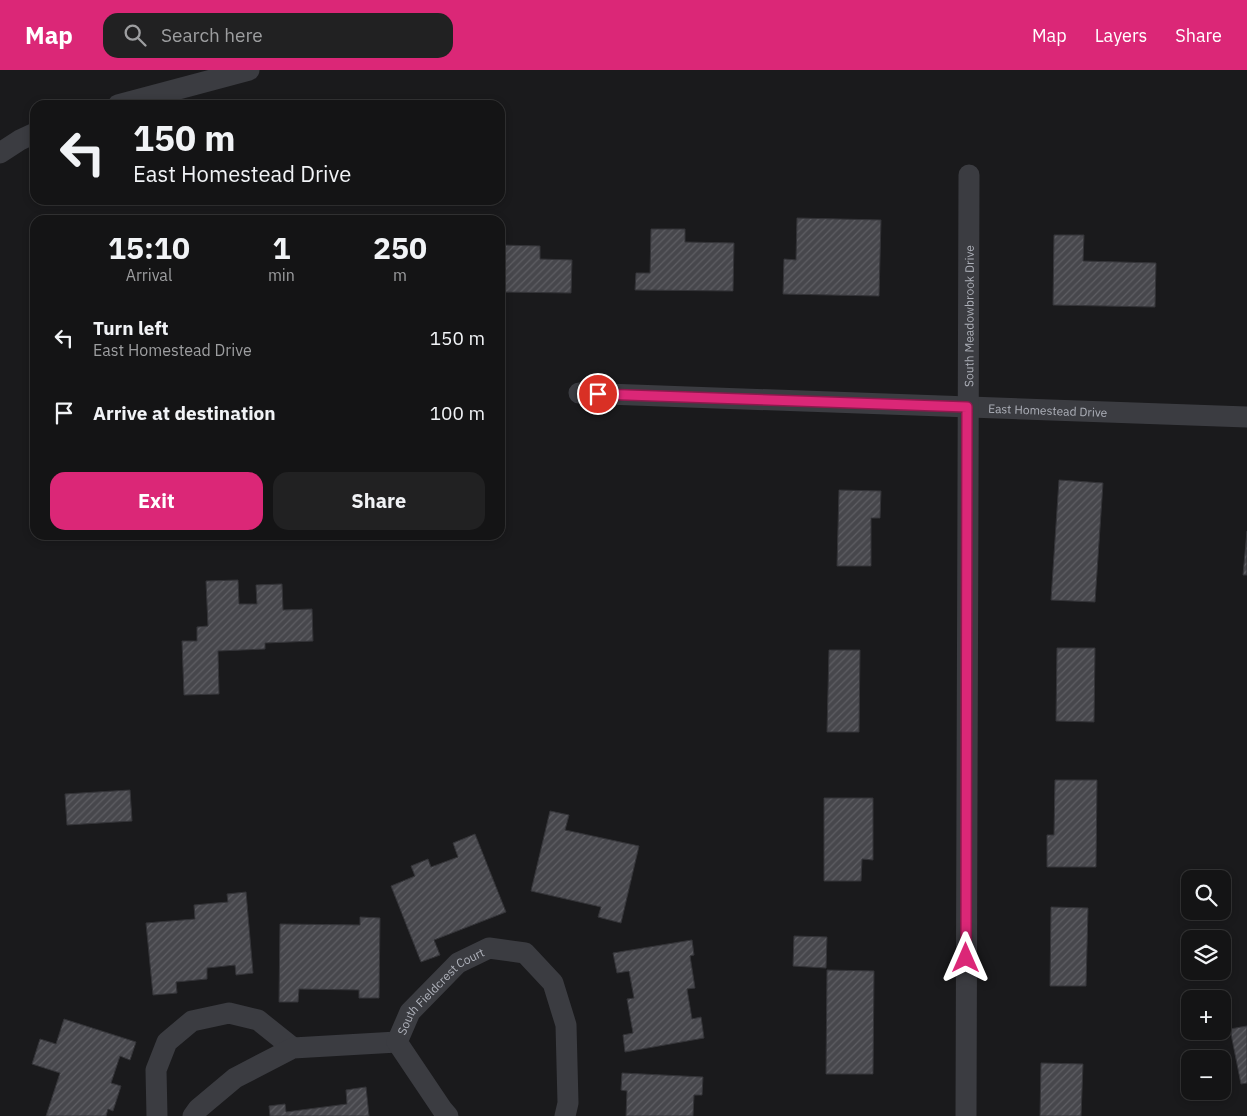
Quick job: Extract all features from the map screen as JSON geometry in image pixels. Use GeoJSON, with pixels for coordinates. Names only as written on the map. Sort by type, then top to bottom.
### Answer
{"type":"FeatureCollection","features":[{"type":"Feature","properties":{"kind":"street"},"geometry":{"type":"LineString","coordinates":[[137,100],[248,70]]}},
{"type":"Feature","properties":{"kind":"street"},"geometry":{"type":"LineString","coordinates":[[0,153],[30,135]]}},
{"type":"Feature","properties":{"kind":"street","name":"South Meadowbrook Drive"},"geometry":{"type":"LineString","coordinates":[[966,1116],[969,175]]}},
{"type":"Feature","properties":{"kind":"street","name":"East Homestead Drive"},"geometry":{"type":"LineString","coordinates":[[579,393],[1247,417]]}},
{"type":"Feature","properties":{"kind":"street","name":"South Fieldcrest Court"},"geometry":{"type":"LineString","coordinates":[[397,1042],[410,1012],[458,963],[489,948],[525,953],[553,984],[566,1025],[568,1103],[565,1116]]}},
{"type":"Feature","properties":{"kind":"street"},"geometry":{"type":"LineString","coordinates":[[157,1116],[156,1070],[167,1042],[192,1021],[229,1013],[258,1020],[293,1048]]}},
{"type":"Feature","properties":{"kind":"street","name":"South Fieldcrest Court"},"geometry":{"type":"LineString","coordinates":[[193,1116],[198,1109],[236,1078],[293,1048],[397,1042]]}},
{"type":"Feature","properties":{"kind":"street","name":"South Fieldcrest Court"},"geometry":{"type":"LineString","coordinates":[[397,1042],[448,1116]]}},
{"type":"Feature","properties":{"kind":"building"},"geometry":{"type":"Polygon","coordinates":[[[797,218],[881,220],[879,296],[783,294],[784,259],[796,260],[797,218]]]}},
{"type":"Feature","properties":{"kind":"building"},"geometry":{"type":"Polygon","coordinates":[[[651,229],[685,229],[685,242],[734,243],[733,291],[635,290],[636,273],[650,273],[651,229]]]}},
{"type":"Feature","properties":{"kind":"building"},"geometry":{"type":"Polygon","coordinates":[[[1054,235],[1084,235],[1083,261],[1156,263],[1155,307],[1053,305],[1054,235]]]}},
{"type":"Feature","properties":{"kind":"building"},"geometry":{"type":"Polygon","coordinates":[[[505,245],[540,246],[540,259],[572,260],[571,293],[505,292],[505,245]]]}},
{"type":"Feature","properties":{"kind":"building"},"geometry":{"type":"Polygon","coordinates":[[[1059,480],[1103,483],[1095,602],[1051,600],[1059,480]]]}},
{"type":"Feature","properties":{"kind":"building"},"geometry":{"type":"Polygon","coordinates":[[[839,490],[881,491],[880,518],[871,518],[871,566],[837,566],[839,490]]]}},
{"type":"Feature","properties":{"kind":"building"},"geometry":{"type":"Polygon","coordinates":[[[1247,531],[1247,575],[1243,575],[1247,531]]]}},
{"type":"Feature","properties":{"kind":"building"},"geometry":{"type":"Polygon","coordinates":[[[238,580],[239,604],[257,604],[256,585],[282,584],[283,610],[312,609],[313,641],[265,643],[265,649],[218,651],[219,694],[184,695],[182,641],[197,641],[197,627],[208,626],[206,581],[238,580]]]}},
{"type":"Feature","properties":{"kind":"building"},"geometry":{"type":"Polygon","coordinates":[[[1057,648],[1095,648],[1094,722],[1056,721],[1057,648]]]}},
{"type":"Feature","properties":{"kind":"building"},"geometry":{"type":"Polygon","coordinates":[[[829,650],[860,650],[859,732],[827,732],[829,650]]]}},
{"type":"Feature","properties":{"kind":"building"},"geometry":{"type":"Polygon","coordinates":[[[1055,780],[1097,780],[1096,867],[1047,867],[1047,835],[1054,835],[1055,780]]]}},
{"type":"Feature","properties":{"kind":"building"},"geometry":{"type":"Polygon","coordinates":[[[130,790],[132,821],[67,825],[65,794],[130,790]]]}},
{"type":"Feature","properties":{"kind":"building"},"geometry":{"type":"Polygon","coordinates":[[[824,798],[873,798],[873,860],[862,859],[861,881],[824,881],[824,798]]]}},
{"type":"Feature","properties":{"kind":"building"},"geometry":{"type":"Polygon","coordinates":[[[550,811],[569,815],[565,830],[639,846],[621,923],[598,917],[601,907],[531,891],[550,811]]]}},
{"type":"Feature","properties":{"kind":"building"},"geometry":{"type":"Polygon","coordinates":[[[475,834],[506,912],[434,940],[440,955],[421,962],[391,886],[415,876],[411,866],[428,859],[431,867],[458,857],[453,843],[475,834]]]}},
{"type":"Feature","properties":{"kind":"building"},"geometry":{"type":"Polygon","coordinates":[[[246,892],[253,973],[236,975],[235,965],[207,968],[207,979],[176,982],[177,993],[153,995],[146,923],[195,919],[194,905],[228,902],[227,894],[246,892]]]}},
{"type":"Feature","properties":{"kind":"building"},"geometry":{"type":"Polygon","coordinates":[[[1051,907],[1088,908],[1086,986],[1050,986],[1051,907]]]}},
{"type":"Feature","properties":{"kind":"building"},"geometry":{"type":"Polygon","coordinates":[[[360,917],[380,918],[379,998],[359,998],[359,990],[299,989],[298,1002],[279,1002],[280,924],[360,925],[360,917]]]}},
{"type":"Feature","properties":{"kind":"building"},"geometry":{"type":"Polygon","coordinates":[[[794,936],[827,937],[826,968],[793,966],[794,936]]]}},
{"type":"Feature","properties":{"kind":"building"},"geometry":{"type":"Polygon","coordinates":[[[692,940],[694,955],[690,956],[695,988],[687,989],[692,1019],[701,1017],[704,1038],[625,1052],[623,1035],[633,1033],[627,999],[634,998],[629,971],[617,973],[613,953],[692,940]]]}},
{"type":"Feature","properties":{"kind":"building"},"geometry":{"type":"Polygon","coordinates":[[[827,970],[874,971],[873,1074],[826,1074],[827,970]]]}},
{"type":"Feature","properties":{"kind":"building"},"geometry":{"type":"Polygon","coordinates":[[[64,1019],[136,1042],[130,1060],[120,1056],[111,1083],[121,1086],[113,1111],[108,1109],[106,1116],[46,1116],[60,1073],[32,1064],[40,1039],[56,1044],[64,1019]]]}},
{"type":"Feature","properties":{"kind":"building"},"geometry":{"type":"Polygon","coordinates":[[[1247,1026],[1247,1083],[1241,1084],[1231,1029],[1247,1026]]]}},
{"type":"Feature","properties":{"kind":"building"},"geometry":{"type":"Polygon","coordinates":[[[1041,1063],[1083,1064],[1081,1116],[1040,1116],[1041,1063]]]}},
{"type":"Feature","properties":{"kind":"building"},"geometry":{"type":"Polygon","coordinates":[[[622,1073],[703,1077],[702,1095],[694,1095],[693,1116],[626,1116],[627,1091],[621,1090],[622,1073]]]}},
{"type":"Feature","properties":{"kind":"building"},"geometry":{"type":"Polygon","coordinates":[[[366,1087],[369,1116],[270,1116],[269,1106],[285,1104],[286,1112],[347,1104],[346,1090],[366,1087]]]}},
{"type":"Feature","properties":{"kind":"route"},"geometry":{"type":"LineString","coordinates":[[598,394],[967,407],[966,958]]}}]}
